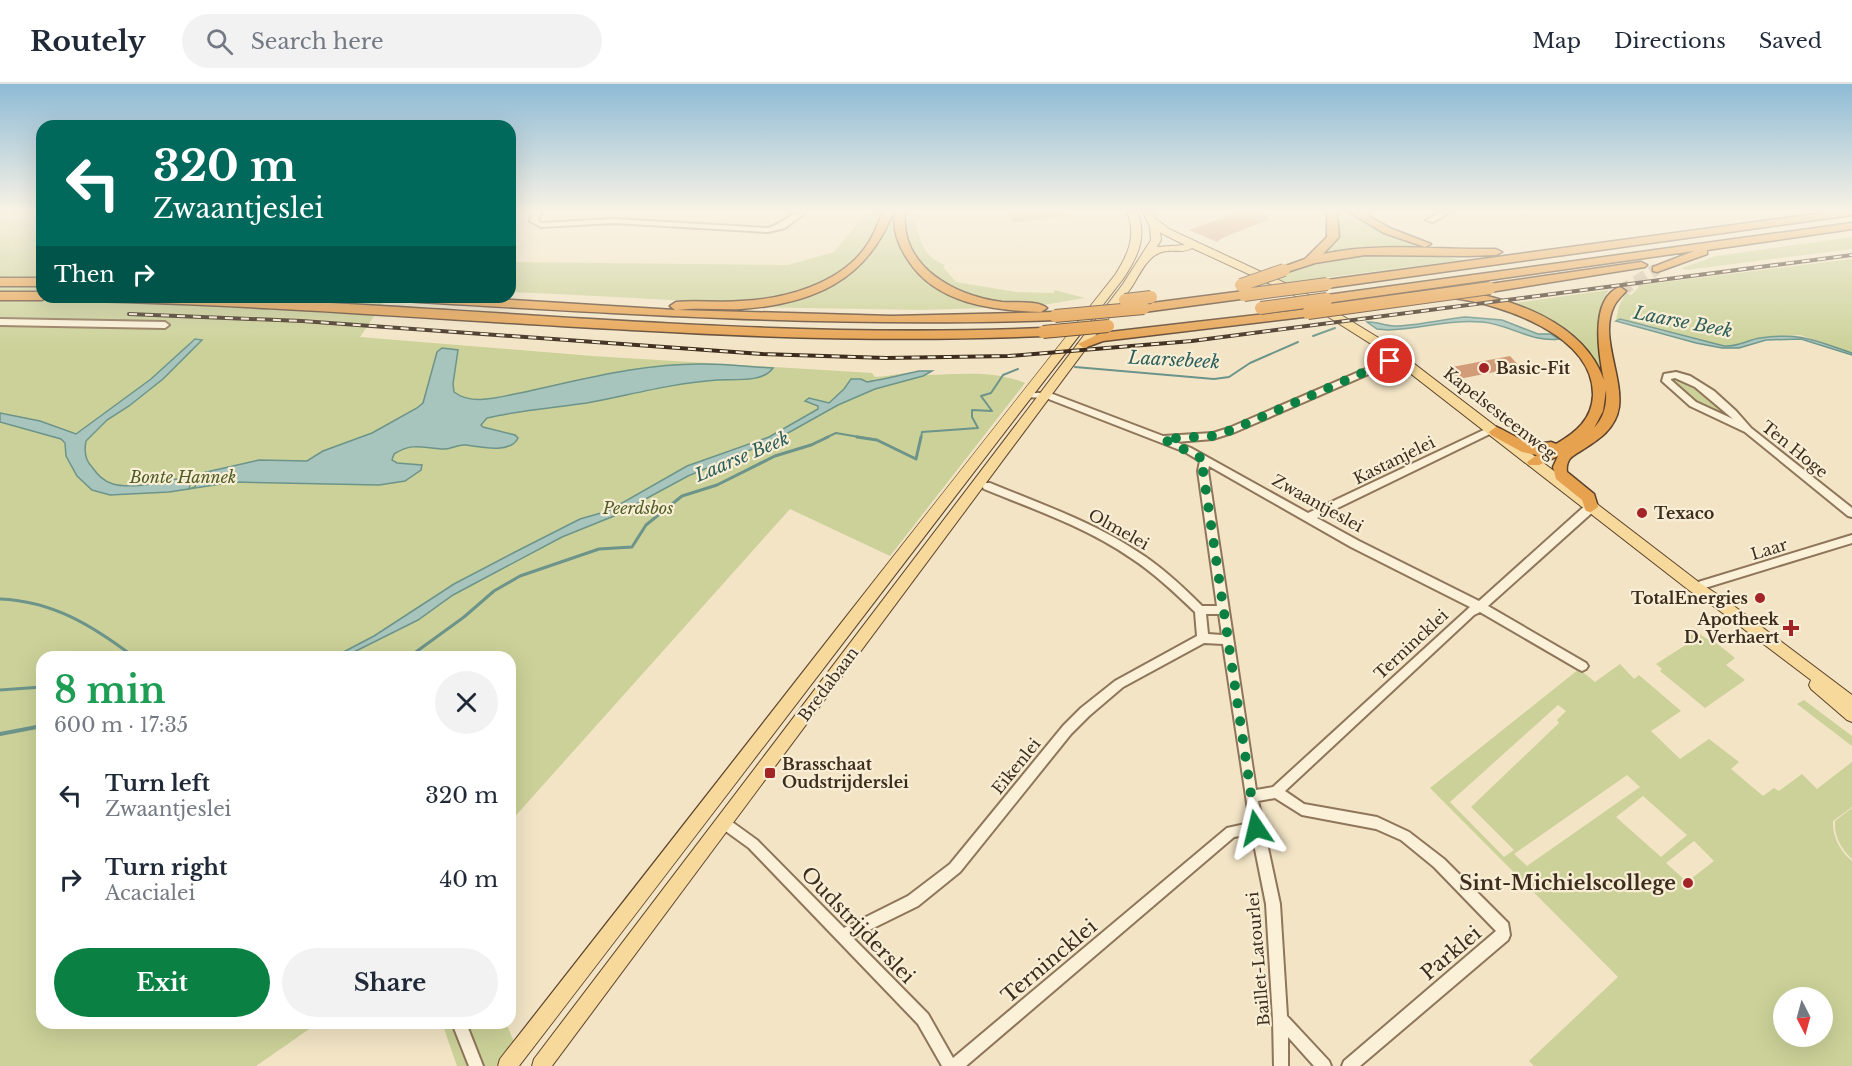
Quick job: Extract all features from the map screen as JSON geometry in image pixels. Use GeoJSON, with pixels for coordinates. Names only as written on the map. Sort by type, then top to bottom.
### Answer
{"type":"FeatureCollection","features":[{"type":"Feature","properties":{"kind":"highway"},"geometry":{"type":"LineString","coordinates":[[676,306],[741,305],[796,295],[826,284],[851,268],[861,258]]}},
{"type":"Feature","properties":{"kind":"highway"},"geometry":{"type":"LineString","coordinates":[[912,258],[918,268],[934,282],[970,300],[1010,307],[1041,308]]}},
{"type":"Feature","properties":{"kind":"highway"},"geometry":{"type":"LineString","coordinates":[[1304,262],[1310,258]]}},
{"type":"Feature","properties":{"kind":"highway"},"geometry":{"type":"LineString","coordinates":[[491,303],[809,321],[895,322],[1055,316],[1144,308],[1242,290],[1284,270],[1322,258]]}},
{"type":"Feature","properties":{"kind":"highway"},"geometry":{"type":"LineString","coordinates":[[516,299],[894,314],[1003,312],[1152,297],[1327,284],[1518,258]]}},
{"type":"Feature","properties":{"kind":"highway"},"geometry":{"type":"LineString","coordinates":[[227,303],[390,310],[659,329],[814,337],[905,338],[1043,332],[1132,324],[1624,258]]}},
{"type":"Feature","properties":{"kind":"highway"},"geometry":{"type":"LineString","coordinates":[[1084,344],[1101,337],[1308,313],[1608,272],[1665,258]]}},
{"type":"Feature","properties":{"kind":"highway"},"geometry":{"type":"LineString","coordinates":[[1657,269],[1690,258]]}},
{"type":"Feature","properties":{"kind":"highway"},"geometry":{"type":"LineString","coordinates":[[0,282],[36,282]]}},
{"type":"Feature","properties":{"kind":"highway"},"geometry":{"type":"LineString","coordinates":[[1537,465],[1566,455],[1599,432],[1608,422],[1612,411],[1613,392],[1604,329],[1607,307],[1620,291]]}},
{"type":"Feature","properties":{"kind":"highway"},"geometry":{"type":"LineString","coordinates":[[1327,299],[1425,293],[1453,294],[1500,304],[1543,322],[1564,336],[1583,354],[1598,377],[1599,406],[1594,419],[1581,434],[1537,465]]}},
{"type":"Feature","properties":{"kind":"highway"},"geometry":{"type":"LineString","coordinates":[[0,296],[36,296]]}},
{"type":"Feature","properties":{"kind":"highway"},"geometry":{"type":"LineString","coordinates":[[1495,431],[1505,434],[1521,447],[1534,451],[1571,440]]}},
{"type":"Feature","properties":{"kind":"highway"},"geometry":{"type":"LineString","coordinates":[[1566,455],[1560,463],[1561,475],[1589,498],[1591,507]]}},
{"type":"Feature","properties":{"kind":"main road","name":"Bredabaan"},"geometry":{"type":"LineString","coordinates":[[507,1066],[903,553],[1027,397],[1132,258]]}},
{"type":"Feature","properties":{"kind":"main road","name":"Bredabaan"},"geometry":{"type":"LineString","coordinates":[[541,1066],[1047,395],[1146,258]]}},
{"type":"Feature","properties":{"kind":"main road","name":"Kapelsesteenweg"},"geometry":{"type":"LineString","coordinates":[[1219,258],[1296,292],[1325,308],[1398,357],[1695,587],[1721,603],[1852,703]]}},
{"type":"Feature","properties":{"kind":"main road","name":"Kapelsesteenweg"},"geometry":{"type":"LineString","coordinates":[[1695,587],[1716,607],[1794,666],[1852,715]]}},
{"type":"Feature","properties":{"kind":"street"},"geometry":{"type":"LineString","coordinates":[[1102,297],[1116,302]]}},
{"type":"Feature","properties":{"kind":"street"},"geometry":{"type":"LineString","coordinates":[[0,322],[165,325]]}},
{"type":"Feature","properties":{"kind":"street"},"geometry":{"type":"LineString","coordinates":[[1163,439],[1212,436],[1232,430],[1398,357]]}},
{"type":"Feature","properties":{"kind":"street","name":"Ten Hoge"},"geometry":{"type":"LineString","coordinates":[[1748,430],[1738,417],[1689,377],[1679,373],[1667,375],[1666,381],[1693,404],[1748,430],[1852,513]]}},
{"type":"Feature","properties":{"kind":"street","name":"Zwaantjeslei"},"geometry":{"type":"LineString","coordinates":[[1027,397],[1047,395],[1163,439],[1355,544],[1480,607],[1582,666]]}},
{"type":"Feature","properties":{"kind":"street","name":"Kastanjelei"},"geometry":{"type":"LineString","coordinates":[[1309,517],[1495,431]]}},
{"type":"Feature","properties":{"kind":"street","name":"Baillet-Latourlei"},"geometry":{"type":"LineString","coordinates":[[1205,460],[1203,471],[1251,797],[1273,904],[1281,1066]]}},
{"type":"Feature","properties":{"kind":"street","name":"Olmelei"},"geometry":{"type":"LineString","coordinates":[[987,486],[1089,530],[1124,548],[1152,566],[1200,610]]}},
{"type":"Feature","properties":{"kind":"street","name":"Ternincklei"},"geometry":{"type":"LineString","coordinates":[[1276,792],[1470,612],[1480,607],[1591,507]]}},
{"type":"Feature","properties":{"kind":"street","name":"Laar"},"geometry":{"type":"LineString","coordinates":[[1695,587],[1852,538]]}},
{"type":"Feature","properties":{"kind":"street"},"geometry":{"type":"LineString","coordinates":[[1224,610],[1200,610],[1203,638],[1228,640]]}},
{"type":"Feature","properties":{"kind":"street","name":"Eikenlei"},"geometry":{"type":"LineString","coordinates":[[842,936],[905,906],[935,886],[955,868],[1036,767],[1085,712],[1119,684],[1203,638]]}},
{"type":"Feature","properties":{"kind":"street"},"geometry":{"type":"LineString","coordinates":[[1251,797],[1276,792]]}},
{"type":"Feature","properties":{"kind":"street","name":"Parklei"},"geometry":{"type":"LineString","coordinates":[[1276,792],[1302,809],[1377,823],[1405,836],[1439,863],[1503,928],[1503,935],[1349,1066]]}},
{"type":"Feature","properties":{"kind":"street","name":"Oudstrijderslei"},"geometry":{"type":"LineString","coordinates":[[724,823],[753,844],[923,1019],[950,1066]]}},
{"type":"Feature","properties":{"kind":"street","name":"Ternincklei"},"geometry":{"type":"LineString","coordinates":[[955,1066],[1231,832],[1256,828]]}},
{"type":"Feature","properties":{"kind":"street"},"geometry":{"type":"LineString","coordinates":[[1280,1019],[1324,1066]]}},
{"type":"Feature","properties":{"kind":"street"},"geometry":{"type":"LineString","coordinates":[[461,1029],[476,1066]]}},
{"type":"Feature","properties":{"kind":"green space","name":"Peerdsbos"},"geometry":{"type":"Polygon","coordinates":[[[0,258],[36,258],[36,303],[383,303],[360,337],[592,356],[872,373],[875,377],[927,371],[927,375],[989,374],[1025,383],[890,556],[790,509],[516,815],[516,651],[36,651],[36,1029],[309,1029],[256,1066],[0,1066],[0,258]]]}},
{"type":"Feature","properties":{"kind":"green space"},"geometry":{"type":"Polygon","coordinates":[[[813,258],[856,258],[838,273],[814,286],[761,299],[705,301],[516,292],[516,262],[788,265],[813,258]]]}},
{"type":"Feature","properties":{"kind":"green space"},"geometry":{"type":"Polygon","coordinates":[[[864,258],[908,258],[967,302],[990,308],[920,310],[753,307],[819,287],[853,268],[864,258]]]}},
{"type":"Feature","properties":{"kind":"green space"},"geometry":{"type":"Polygon","coordinates":[[[918,258],[932,258],[945,265],[943,267],[956,282],[1016,292],[1054,293],[1055,290],[1085,298],[1041,305],[1013,304],[968,294],[930,272],[918,258]]]}},
{"type":"Feature","properties":{"kind":"green space"},"geometry":{"type":"Polygon","coordinates":[[[1334,258],[1450,258],[1463,260],[1252,287],[1313,263],[1334,258]]]}},
{"type":"Feature","properties":{"kind":"green space"},"geometry":{"type":"Polygon","coordinates":[[[1711,258],[1782,258],[1686,270],[1682,268],[1711,258]]]}},
{"type":"Feature","properties":{"kind":"green space"},"geometry":{"type":"Polygon","coordinates":[[[1852,259],[1852,353],[1800,335],[1760,338],[1735,346],[1718,345],[1661,331],[1648,325],[1616,320],[1619,306],[1626,293],[1631,295],[1641,285],[1852,259]]]}},
{"type":"Feature","properties":{"kind":"green space"},"geometry":{"type":"Polygon","coordinates":[[[1609,290],[1601,302],[1606,304],[1599,329],[1608,402],[1598,424],[1605,403],[1606,390],[1590,357],[1508,304],[1609,290]]]}},
{"type":"Feature","properties":{"kind":"green space"},"geometry":{"type":"Polygon","coordinates":[[[1675,377],[1686,378],[1728,413],[1724,415],[1706,407],[1671,382],[1675,377]]]}},
{"type":"Feature","properties":{"kind":"green space"},"geometry":{"type":"Polygon","coordinates":[[[1697,632],[1707,639],[1710,638],[1735,658],[1726,665],[1745,680],[1705,708],[1660,671],[1662,669],[1656,664],[1692,641],[1688,637],[1697,632]]]}},
{"type":"Feature","properties":{"kind":"green space","name":"Sint-Michielscollege"},"geometry":{"type":"Polygon","coordinates":[[[1620,664],[1634,679],[1639,675],[1681,711],[1651,731],[1680,759],[1709,739],[1739,762],[1731,769],[1763,796],[1774,788],[1779,791],[1802,774],[1817,789],[1852,762],[1852,807],[1833,821],[1838,843],[1852,861],[1852,1066],[1534,1066],[1529,1061],[1618,977],[1430,788],[1579,669],[1595,682],[1620,664]],[[1558,705],[1450,802],[1504,857],[1514,850],[1471,807],[1559,723],[1557,720],[1566,711],[1558,705]],[[1627,775],[1514,854],[1527,866],[1640,787],[1627,775]],[[1643,796],[1616,817],[1661,857],[1687,835],[1643,796]],[[1694,841],[1666,863],[1687,882],[1714,861],[1694,841]]]}},
{"type":"Feature","properties":{"kind":"green space"},"geometry":{"type":"Polygon","coordinates":[[[1804,700],[1852,736],[1852,746],[1797,704],[1804,700]]]}},
{"type":"Feature","properties":{"kind":"green space"},"geometry":{"type":"Polygon","coordinates":[[[1852,808],[1852,859],[1839,842],[1835,821],[1852,808]]]}},
{"type":"Feature","properties":{"kind":"green space"},"geometry":{"type":"Polygon","coordinates":[[[444,1029],[509,1029],[514,1042],[496,1066],[457,1066],[444,1029]]]}},
{"type":"Feature","properties":{"kind":"water"},"geometry":{"type":"Polygon","coordinates":[[[1466,317],[1502,320],[1538,334],[1551,334],[1559,339],[1539,338],[1482,322],[1458,322],[1388,330],[1377,329],[1367,322],[1403,326],[1466,317]]]}},
{"type":"Feature","properties":{"kind":"water"},"geometry":{"type":"Polygon","coordinates":[[[1620,319],[1724,346],[1760,338],[1786,336],[1818,341],[1852,353],[1852,355],[1801,339],[1766,340],[1739,348],[1722,348],[1616,321],[1620,319]]]}},
{"type":"Feature","properties":{"kind":"water"},"geometry":{"type":"Polygon","coordinates":[[[195,339],[202,340],[163,379],[107,420],[86,441],[85,445],[88,461],[109,483],[131,486],[192,476],[189,489],[110,495],[92,490],[77,476],[66,456],[65,443],[61,439],[0,422],[0,413],[40,421],[76,434],[151,379],[195,339]]]}},
{"type":"Feature","properties":{"kind":"water"},"geometry":{"type":"Polygon","coordinates":[[[442,348],[458,350],[454,392],[477,400],[658,366],[722,364],[773,368],[768,373],[755,378],[684,384],[587,403],[487,418],[481,425],[483,427],[515,435],[518,438],[514,443],[502,448],[463,445],[446,449],[418,447],[401,450],[394,454],[392,460],[397,463],[422,465],[421,470],[405,481],[379,485],[234,482],[189,489],[195,487],[198,474],[259,460],[307,461],[323,451],[372,433],[417,408],[423,403],[437,352],[442,348]]]}},
{"type":"Feature","properties":{"kind":"water"},"geometry":{"type":"Polygon","coordinates":[[[919,371],[932,371],[923,376],[875,389],[838,405],[779,438],[688,476],[614,516],[562,537],[453,595],[418,620],[356,651],[345,651],[374,636],[454,584],[580,519],[608,511],[687,466],[769,437],[818,409],[818,406],[805,401],[809,398],[829,403],[851,379],[861,379],[867,382],[919,371]]]}},
{"type":"Feature","properties":{"kind":"building","name":"Basic-Fit"},"geometry":{"type":"Polygon","coordinates":[[[1510,356],[1520,367],[1459,379],[1447,368],[1510,356]]]}},
{"type":"Feature","properties":{"kind":"waterway","name":"Laarsebeek"},"geometry":{"type":"LineString","coordinates":[[1313,336],[1335,328]]}},
{"type":"Feature","properties":{"kind":"waterway","name":"Laarsebeek"},"geometry":{"type":"LineString","coordinates":[[1075,367],[1214,379],[1229,377],[1250,363],[1298,342]]}},
{"type":"Feature","properties":{"kind":"waterway","name":"Laarse Beek"},"geometry":{"type":"LineString","coordinates":[[921,438],[922,432],[978,428],[972,417],[972,410],[992,411],[981,396],[991,393],[1003,375],[1018,369]]}},
{"type":"Feature","properties":{"kind":"waterway","name":"Laarse Beek"},"geometry":{"type":"LineString","coordinates":[[825,438],[836,433],[865,438]]}},
{"type":"Feature","properties":{"kind":"waterway","name":"Laarse Beek"},"geometry":{"type":"LineString","coordinates":[[417,651],[464,617],[494,591],[520,576],[599,549],[632,547],[646,525],[682,496],[717,485],[775,456],[828,437]]}},
{"type":"Feature","properties":{"kind":"waterway","name":"Laarse Beek"},"geometry":{"type":"LineString","coordinates":[[857,437],[877,440],[916,459],[921,437]]}},
{"type":"Feature","properties":{"kind":"waterway"},"geometry":{"type":"LineString","coordinates":[[0,599],[38,605],[72,617],[126,651]]}},
{"type":"Feature","properties":{"kind":"waterway"},"geometry":{"type":"LineString","coordinates":[[0,690],[36,687]]}},
{"type":"Feature","properties":{"kind":"waterway","name":"Laarse Beek"},"geometry":{"type":"LineString","coordinates":[[0,734],[36,727]]}},
{"type":"Feature","properties":{"kind":"tunnel"},"geometry":{"type":"LineString","coordinates":[[1620,291],[1657,269]]}},
{"type":"Feature","properties":{"kind":"railway"},"geometry":{"type":"LineString","coordinates":[[129,314],[302,321],[762,354],[886,358],[1009,356],[1192,341],[1830,258]]}},
{"type":"Feature","properties":{"kind":"place","name":"Basic-Fit"},"geometry":{"type":"Point","coordinates":[1484,368]}},
{"type":"Feature","properties":{"kind":"place","name":"Texaco"},"geometry":{"type":"Point","coordinates":[1642,513]}},
{"type":"Feature","properties":{"kind":"place","name":"TotalEnergies"},"geometry":{"type":"Point","coordinates":[1760,598]}},
{"type":"Feature","properties":{"kind":"place","name":"Apotheek D. Verhaert"},"geometry":{"type":"Point","coordinates":[1791,628]}},
{"type":"Feature","properties":{"kind":"place","name":"Brasschaat Oudstrijderslei"},"geometry":{"type":"Point","coordinates":[770,773]}},
{"type":"Feature","properties":{"kind":"place","name":"Sint-Michielscollege"},"geometry":{"type":"Point","coordinates":[1688,883]}},
{"type":"Feature","properties":{"kind":"route"},"geometry":{"type":"LineString","coordinates":[[1256,828],[1203,471],[1205,460],[1163,439],[1212,436],[1232,430],[1390,361]]}},
{"type":"Feature","properties":{"kind":"park label","name":"Bonte Hannek"},"geometry":{"type":"Point","coordinates":[183,477]}}]}
